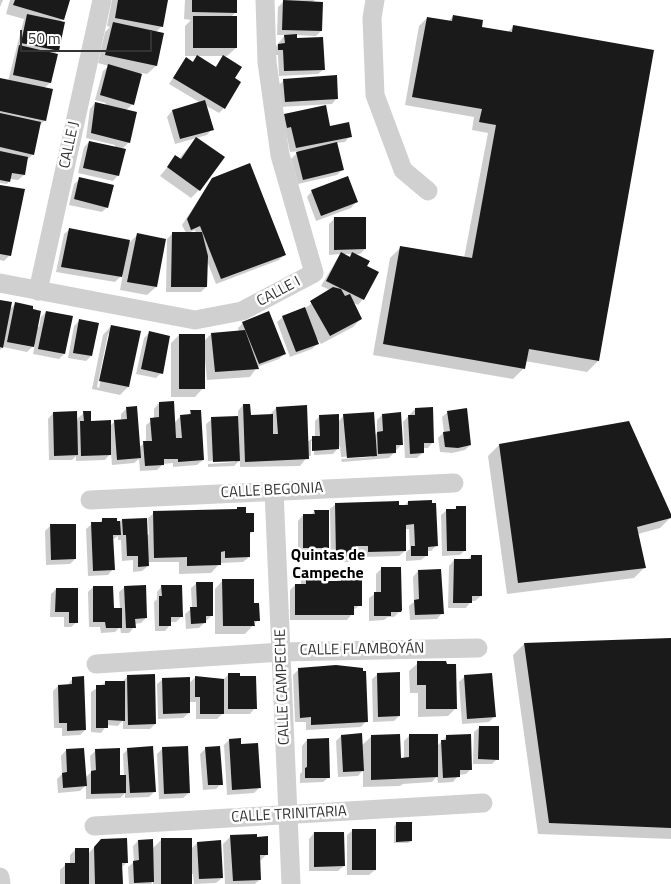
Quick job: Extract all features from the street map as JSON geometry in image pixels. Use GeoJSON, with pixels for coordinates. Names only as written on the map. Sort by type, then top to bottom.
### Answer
{"type":"FeatureCollection","features":[{"type":"Feature","properties":{"kind":"street","name":"CALLE J"},"geometry":{"type":"LineString","coordinates":[[38,291],[102,0]]}},
{"type":"Feature","properties":{"kind":"street","name":"CALLE I"},"geometry":{"type":"LineString","coordinates":[[0,283],[195,320],[242,311],[314,273],[280,155],[267,62],[265,0]]}},
{"type":"Feature","properties":{"kind":"street"},"geometry":{"type":"LineString","coordinates":[[375,0],[372,18],[375,94],[403,170],[428,191]]}},
{"type":"Feature","properties":{"kind":"street","name":"CALLE BEGONIA"},"geometry":{"type":"LineString","coordinates":[[90,500],[454,483]]}},
{"type":"Feature","properties":{"kind":"street","name":"CALLE CAMPECHE"},"geometry":{"type":"LineString","coordinates":[[274,491],[291,884]]}},
{"type":"Feature","properties":{"kind":"street","name":"CALLE FLAMBOYÁN"},"geometry":{"type":"LineString","coordinates":[[96,664],[282,652],[478,648]]}},
{"type":"Feature","properties":{"kind":"street","name":"CALLE TRINITARIA"},"geometry":{"type":"LineString","coordinates":[[94,826],[483,803]]}},
{"type":"Feature","properties":{"kind":"street"},"geometry":{"type":"LineString","coordinates":[[0,877],[0,884]]}},
{"type":"Feature","properties":{"kind":"building"},"geometry":{"type":"Polygon","coordinates":[[[15,0],[70,0],[64,20],[13,5],[15,0]]]}},
{"type":"Feature","properties":{"kind":"building"},"geometry":{"type":"Polygon","coordinates":[[[118,0],[168,0],[163,27],[115,18],[118,0]]]}},
{"type":"Feature","properties":{"kind":"building"},"geometry":{"type":"Polygon","coordinates":[[[192,0],[237,0],[237,13],[192,12],[192,0]]]}},
{"type":"Feature","properties":{"kind":"building"},"geometry":{"type":"Polygon","coordinates":[[[283,0],[323,2],[322,31],[282,30],[283,0]]]}},
{"type":"Feature","properties":{"kind":"building"},"geometry":{"type":"Polygon","coordinates":[[[27,14],[65,22],[59,51],[21,43],[27,14]]]}},
{"type":"Feature","properties":{"kind":"building"},"geometry":{"type":"Polygon","coordinates":[[[453,15],[483,20],[482,27],[512,32],[513,25],[654,50],[599,361],[529,349],[525,369],[383,344],[400,246],[472,258],[496,125],[479,122],[482,109],[412,97],[427,17],[452,21],[453,15]]]}},
{"type":"Feature","properties":{"kind":"building"},"geometry":{"type":"Polygon","coordinates":[[[193,16],[237,16],[237,48],[193,48],[193,16]]]}},
{"type":"Feature","properties":{"kind":"building"},"geometry":{"type":"Polygon","coordinates":[[[113,22],[164,33],[157,66],[105,55],[113,22]]]}},
{"type":"Feature","properties":{"kind":"building"},"geometry":{"type":"Polygon","coordinates":[[[297,34],[297,38],[323,37],[325,70],[284,71],[283,50],[278,50],[278,44],[285,43],[284,35],[297,34]]]}},
{"type":"Feature","properties":{"kind":"building"},"geometry":{"type":"Polygon","coordinates":[[[19,45],[58,54],[51,83],[13,75],[19,45]]]}},
{"type":"Feature","properties":{"kind":"building"},"geometry":{"type":"Polygon","coordinates":[[[197,55],[216,67],[223,55],[242,67],[235,78],[241,82],[225,109],[173,78],[186,57],[193,62],[197,55]]]}},
{"type":"Feature","properties":{"kind":"building"},"geometry":{"type":"Polygon","coordinates":[[[108,64],[142,74],[134,105],[100,95],[108,64]]]}},
{"type":"Feature","properties":{"kind":"building"},"geometry":{"type":"Polygon","coordinates":[[[337,75],[338,99],[285,102],[283,79],[337,75]]]}},
{"type":"Feature","properties":{"kind":"building"},"geometry":{"type":"Polygon","coordinates":[[[0,78],[53,89],[46,121],[0,111],[0,78]]]}},
{"type":"Feature","properties":{"kind":"building"},"geometry":{"type":"Polygon","coordinates":[[[205,100],[214,130],[180,139],[172,110],[205,100]]]}},
{"type":"Feature","properties":{"kind":"building"},"geometry":{"type":"Polygon","coordinates":[[[95,102],[137,112],[130,143],[91,133],[95,102]]]}},
{"type":"Feature","properties":{"kind":"building"},"geometry":{"type":"Polygon","coordinates":[[[326,105],[330,126],[349,122],[352,137],[296,148],[291,127],[287,128],[284,114],[326,105]]]}},
{"type":"Feature","properties":{"kind":"building"},"geometry":{"type":"Polygon","coordinates":[[[0,113],[41,122],[34,155],[0,147],[0,113]]]}},
{"type":"Feature","properties":{"kind":"building"},"geometry":{"type":"Polygon","coordinates":[[[196,137],[225,157],[200,191],[167,167],[175,155],[181,159],[196,137]]]}},
{"type":"Feature","properties":{"kind":"building"},"geometry":{"type":"Polygon","coordinates":[[[89,141],[126,149],[119,176],[83,168],[89,141]]]}},
{"type":"Feature","properties":{"kind":"building"},"geometry":{"type":"Polygon","coordinates":[[[337,142],[344,170],[303,180],[296,152],[337,142]]]}},
{"type":"Feature","properties":{"kind":"building"},"geometry":{"type":"Polygon","coordinates":[[[0,151],[28,157],[25,175],[12,173],[10,182],[0,180],[0,151]]]}},
{"type":"Feature","properties":{"kind":"building"},"geometry":{"type":"Polygon","coordinates":[[[250,163],[286,255],[221,279],[200,226],[191,230],[187,219],[212,178],[250,163]]]}},
{"type":"Feature","properties":{"kind":"building"},"geometry":{"type":"Polygon","coordinates":[[[348,176],[358,202],[321,216],[311,190],[348,176]]]}},
{"type":"Feature","properties":{"kind":"building"},"geometry":{"type":"Polygon","coordinates":[[[79,177],[114,185],[108,208],[74,199],[79,177]]]}},
{"type":"Feature","properties":{"kind":"building"},"geometry":{"type":"Polygon","coordinates":[[[0,185],[25,189],[11,256],[0,254],[0,185]]]}},
{"type":"Feature","properties":{"kind":"building"},"geometry":{"type":"Polygon","coordinates":[[[334,217],[366,217],[366,249],[334,250],[334,217]]]}},
{"type":"Feature","properties":{"kind":"building"},"geometry":{"type":"Polygon","coordinates":[[[69,228],[130,240],[122,277],[61,267],[69,228]]]}},
{"type":"Feature","properties":{"kind":"building"},"geometry":{"type":"Polygon","coordinates":[[[172,232],[202,232],[208,256],[207,287],[171,287],[172,232]]]}},
{"type":"Feature","properties":{"kind":"building"},"geometry":{"type":"Polygon","coordinates":[[[137,233],[166,239],[157,287],[127,282],[137,233]]]}},
{"type":"Feature","properties":{"kind":"building"},"geometry":{"type":"Polygon","coordinates":[[[341,252],[350,257],[352,252],[370,261],[367,266],[379,272],[364,300],[326,281],[341,252]]]}},
{"type":"Feature","properties":{"kind":"building"},"geometry":{"type":"Polygon","coordinates":[[[333,287],[341,289],[345,296],[350,294],[362,319],[330,336],[310,301],[333,287]]]}},
{"type":"Feature","properties":{"kind":"building"},"geometry":{"type":"Polygon","coordinates":[[[0,300],[12,302],[3,348],[0,347],[0,300]]]}},
{"type":"Feature","properties":{"kind":"building"},"geometry":{"type":"Polygon","coordinates":[[[15,302],[33,306],[33,309],[41,311],[34,347],[7,342],[15,302]]]}},
{"type":"Feature","properties":{"kind":"building"},"geometry":{"type":"Polygon","coordinates":[[[305,307],[319,344],[296,352],[282,316],[305,307]]]}},
{"type":"Feature","properties":{"kind":"building"},"geometry":{"type":"Polygon","coordinates":[[[46,311],[73,316],[65,354],[38,349],[46,311]]]}},
{"type":"Feature","properties":{"kind":"building"},"geometry":{"type":"Polygon","coordinates":[[[269,311],[286,354],[259,364],[242,322],[269,311]]]}},
{"type":"Feature","properties":{"kind":"building"},"geometry":{"type":"Polygon","coordinates":[[[79,319],[99,323],[92,356],[73,353],[79,319]]]}},
{"type":"Feature","properties":{"kind":"building"},"geometry":{"type":"Polygon","coordinates":[[[111,325],[141,331],[129,387],[99,381],[111,325]]]}},
{"type":"Feature","properties":{"kind":"building"},"geometry":{"type":"Polygon","coordinates":[[[245,330],[259,369],[215,372],[211,333],[245,330]]]}},
{"type":"Feature","properties":{"kind":"building"},"geometry":{"type":"Polygon","coordinates":[[[149,331],[170,336],[163,374],[141,369],[149,331]]]}},
{"type":"Feature","properties":{"kind":"building"},"geometry":{"type":"Polygon","coordinates":[[[179,334],[205,334],[205,389],[179,389],[179,334]]]}},
{"type":"Feature","properties":{"kind":"building"},"geometry":{"type":"Polygon","coordinates":[[[174,401],[176,438],[182,438],[180,415],[191,414],[190,410],[201,410],[204,460],[178,462],[178,459],[164,459],[164,465],[145,466],[143,441],[152,441],[150,418],[159,417],[159,402],[174,401]]]}},
{"type":"Feature","properties":{"kind":"building"},"geometry":{"type":"Polygon","coordinates":[[[243,404],[250,404],[251,415],[273,414],[273,434],[278,434],[276,407],[307,405],[309,459],[245,462],[243,404]]]}},
{"type":"Feature","properties":{"kind":"building"},"geometry":{"type":"Polygon","coordinates":[[[137,406],[141,458],[117,460],[114,420],[127,419],[126,407],[137,406]]]}},
{"type":"Feature","properties":{"kind":"building"},"geometry":{"type":"Polygon","coordinates":[[[433,407],[434,443],[424,443],[424,453],[410,454],[408,415],[415,415],[415,408],[433,407]]]}},
{"type":"Feature","properties":{"kind":"building"},"geometry":{"type":"Polygon","coordinates":[[[467,408],[471,445],[458,448],[445,447],[443,432],[450,431],[447,411],[467,408]]]}},
{"type":"Feature","properties":{"kind":"building"},"geometry":{"type":"Polygon","coordinates":[[[77,411],[78,455],[54,456],[53,412],[77,411]]]}},
{"type":"Feature","properties":{"kind":"building"},"geometry":{"type":"Polygon","coordinates":[[[83,411],[91,411],[91,421],[111,420],[111,455],[81,456],[80,421],[84,421],[83,411]]]}},
{"type":"Feature","properties":{"kind":"building"},"geometry":{"type":"Polygon","coordinates":[[[374,412],[377,456],[347,458],[343,414],[374,412]]]}},
{"type":"Feature","properties":{"kind":"building"},"geometry":{"type":"Polygon","coordinates":[[[401,412],[403,445],[396,445],[396,453],[378,454],[377,432],[383,431],[382,414],[401,412]]]}},
{"type":"Feature","properties":{"kind":"building"},"geometry":{"type":"Polygon","coordinates":[[[339,414],[339,449],[312,451],[312,436],[320,436],[319,415],[339,414]]]}},
{"type":"Feature","properties":{"kind":"building"},"geometry":{"type":"Polygon","coordinates":[[[238,416],[240,461],[213,462],[211,417],[238,416]]]}},
{"type":"Feature","properties":{"kind":"building"},"geometry":{"type":"Polygon","coordinates":[[[629,421],[671,514],[671,518],[637,527],[646,568],[518,583],[499,444],[629,421]]]}},
{"type":"Feature","properties":{"kind":"building"},"geometry":{"type":"Polygon","coordinates":[[[432,500],[432,503],[436,503],[438,546],[428,547],[428,556],[411,556],[411,546],[415,546],[414,524],[406,525],[406,551],[368,552],[368,546],[356,546],[356,557],[336,557],[335,503],[399,501],[399,505],[408,505],[408,501],[432,500]]]}},
{"type":"Feature","properties":{"kind":"building"},"geometry":{"type":"Polygon","coordinates":[[[456,506],[466,506],[466,551],[447,551],[446,509],[456,509],[456,506]]]}},
{"type":"Feature","properties":{"kind":"building"},"geometry":{"type":"Polygon","coordinates":[[[237,507],[246,507],[246,513],[254,513],[254,532],[250,532],[250,557],[225,558],[225,551],[221,552],[221,565],[187,566],[187,557],[154,558],[153,511],[237,509],[237,507]]]}},
{"type":"Feature","properties":{"kind":"building"},"geometry":{"type":"Polygon","coordinates":[[[314,510],[329,510],[329,548],[303,548],[303,514],[315,514],[314,510]]]}},
{"type":"Feature","properties":{"kind":"building"},"geometry":{"type":"Polygon","coordinates":[[[102,518],[117,518],[117,521],[120,521],[121,535],[113,535],[115,570],[93,571],[91,522],[102,522],[102,518]]]}},
{"type":"Feature","properties":{"kind":"building"},"geometry":{"type":"Polygon","coordinates":[[[147,518],[149,566],[138,567],[138,556],[127,556],[126,535],[123,535],[122,519],[147,518]]]}},
{"type":"Feature","properties":{"kind":"building"},"geometry":{"type":"Polygon","coordinates":[[[50,524],[76,524],[76,559],[51,560],[50,524]]]}},
{"type":"Feature","properties":{"kind":"building"},"geometry":{"type":"Polygon","coordinates":[[[471,555],[482,555],[482,596],[472,596],[472,603],[453,603],[454,559],[471,559],[471,555]]]}},
{"type":"Feature","properties":{"kind":"building"},"geometry":{"type":"Polygon","coordinates":[[[381,567],[401,567],[402,610],[401,612],[391,612],[391,616],[374,616],[374,592],[381,592],[381,567]]]}},
{"type":"Feature","properties":{"kind":"building"},"geometry":{"type":"Polygon","coordinates":[[[441,569],[444,614],[415,615],[414,600],[419,599],[418,570],[441,569]]]}},
{"type":"Feature","properties":{"kind":"building"},"geometry":{"type":"Polygon","coordinates":[[[341,572],[362,573],[362,606],[354,606],[354,615],[295,615],[295,584],[306,584],[306,574],[325,574],[325,581],[341,581],[341,572]]]}},
{"type":"Feature","properties":{"kind":"building"},"geometry":{"type":"Polygon","coordinates":[[[222,579],[254,579],[254,603],[259,603],[260,621],[254,621],[255,626],[223,626],[222,579]]]}},
{"type":"Feature","properties":{"kind":"building"},"geometry":{"type":"Polygon","coordinates":[[[196,582],[213,582],[213,616],[206,616],[206,623],[191,624],[190,607],[197,607],[196,582]]]}},
{"type":"Feature","properties":{"kind":"building"},"geometry":{"type":"Polygon","coordinates":[[[146,585],[147,618],[135,619],[136,628],[126,628],[124,586],[146,585]]]}},
{"type":"Feature","properties":{"kind":"building"},"geometry":{"type":"Polygon","coordinates":[[[161,585],[182,585],[183,617],[171,617],[171,626],[159,626],[159,596],[162,596],[161,585]]]}},
{"type":"Feature","properties":{"kind":"building"},"geometry":{"type":"Polygon","coordinates":[[[93,586],[113,586],[114,608],[122,608],[122,628],[106,628],[105,622],[93,622],[93,586]]]}},
{"type":"Feature","properties":{"kind":"building"},"geometry":{"type":"Polygon","coordinates":[[[56,588],[78,588],[78,623],[69,623],[69,612],[55,612],[56,588]]]}},
{"type":"Feature","properties":{"kind":"building"},"geometry":{"type":"Polygon","coordinates":[[[671,638],[671,828],[549,823],[524,643],[671,638]]]}},
{"type":"Feature","properties":{"kind":"building"},"geometry":{"type":"Polygon","coordinates":[[[417,661],[446,661],[447,664],[456,664],[457,709],[426,709],[426,685],[417,685],[417,661]]]}},
{"type":"Feature","properties":{"kind":"building"},"geometry":{"type":"Polygon","coordinates":[[[336,665],[363,668],[363,671],[366,671],[368,722],[311,725],[311,717],[300,718],[298,668],[336,665]]]}},
{"type":"Feature","properties":{"kind":"building"},"geometry":{"type":"Polygon","coordinates":[[[400,672],[400,716],[378,717],[377,673],[400,672]]]}},
{"type":"Feature","properties":{"kind":"building"},"geometry":{"type":"Polygon","coordinates":[[[228,673],[240,673],[240,676],[256,676],[257,709],[228,709],[228,673]]]}},
{"type":"Feature","properties":{"kind":"building"},"geometry":{"type":"Polygon","coordinates":[[[492,673],[496,717],[467,719],[464,675],[492,673]]]}},
{"type":"Feature","properties":{"kind":"building"},"geometry":{"type":"Polygon","coordinates":[[[155,674],[156,724],[128,725],[127,675],[155,674]]]}},
{"type":"Feature","properties":{"kind":"building"},"geometry":{"type":"Polygon","coordinates":[[[84,676],[86,730],[67,731],[67,723],[59,723],[58,685],[72,684],[72,677],[84,676]]]}},
{"type":"Feature","properties":{"kind":"building"},"geometry":{"type":"Polygon","coordinates":[[[195,676],[224,679],[224,714],[200,714],[200,697],[195,697],[195,676]]]}},
{"type":"Feature","properties":{"kind":"building"},"geometry":{"type":"Polygon","coordinates":[[[190,677],[190,713],[163,714],[162,678],[190,677]]]}},
{"type":"Feature","properties":{"kind":"building"},"geometry":{"type":"Polygon","coordinates":[[[105,681],[125,681],[125,721],[108,720],[108,728],[96,728],[96,685],[105,685],[105,681]]]}},
{"type":"Feature","properties":{"kind":"building"},"geometry":{"type":"Polygon","coordinates":[[[479,726],[499,726],[499,760],[478,759],[479,726]]]}},
{"type":"Feature","properties":{"kind":"building"},"geometry":{"type":"Polygon","coordinates":[[[362,733],[364,771],[343,772],[341,735],[362,733]]]}},
{"type":"Feature","properties":{"kind":"building"},"geometry":{"type":"Polygon","coordinates":[[[400,734],[401,758],[409,757],[409,734],[438,734],[438,777],[371,780],[371,735],[400,734]]]}},
{"type":"Feature","properties":{"kind":"building"},"geometry":{"type":"Polygon","coordinates":[[[471,734],[472,770],[460,770],[460,777],[443,778],[441,740],[446,740],[446,735],[471,734]]]}},
{"type":"Feature","properties":{"kind":"building"},"geometry":{"type":"Polygon","coordinates":[[[241,738],[241,744],[258,743],[261,788],[232,790],[229,739],[241,738]]]}},
{"type":"Feature","properties":{"kind":"building"},"geometry":{"type":"Polygon","coordinates":[[[329,738],[330,778],[305,778],[307,739],[329,738]]]}},
{"type":"Feature","properties":{"kind":"building"},"geometry":{"type":"Polygon","coordinates":[[[153,746],[156,792],[130,793],[127,748],[153,746]]]}},
{"type":"Feature","properties":{"kind":"building"},"geometry":{"type":"Polygon","coordinates":[[[188,746],[190,793],[164,794],[162,747],[188,746]]]}},
{"type":"Feature","properties":{"kind":"building"},"geometry":{"type":"Polygon","coordinates":[[[220,746],[223,785],[208,785],[205,747],[220,746]]]}},
{"type":"Feature","properties":{"kind":"building"},"geometry":{"type":"Polygon","coordinates":[[[84,748],[87,786],[63,788],[62,773],[67,772],[66,749],[84,748]]]}},
{"type":"Feature","properties":{"kind":"building"},"geometry":{"type":"Polygon","coordinates":[[[120,748],[120,775],[126,775],[126,793],[91,794],[91,771],[96,770],[95,749],[120,748]]]}},
{"type":"Feature","properties":{"kind":"building"},"geometry":{"type":"Polygon","coordinates":[[[396,822],[412,822],[412,841],[396,842],[396,822]]]}},
{"type":"Feature","properties":{"kind":"building"},"geometry":{"type":"Polygon","coordinates":[[[352,829],[376,829],[376,870],[352,870],[352,829]]]}},
{"type":"Feature","properties":{"kind":"building"},"geometry":{"type":"Polygon","coordinates":[[[314,832],[344,832],[345,866],[314,867],[314,832]]]}},
{"type":"Feature","properties":{"kind":"building"},"geometry":{"type":"Polygon","coordinates":[[[257,834],[257,837],[268,836],[268,855],[260,855],[261,880],[233,881],[230,835],[257,834]]]}},
{"type":"Feature","properties":{"kind":"building"},"geometry":{"type":"Polygon","coordinates":[[[127,838],[128,863],[122,863],[123,884],[95,884],[94,847],[101,839],[127,838]]]}},
{"type":"Feature","properties":{"kind":"building"},"geometry":{"type":"Polygon","coordinates":[[[161,838],[192,838],[192,884],[161,884],[161,838]]]}},
{"type":"Feature","properties":{"kind":"building"},"geometry":{"type":"Polygon","coordinates":[[[153,839],[154,882],[134,883],[133,861],[139,860],[138,840],[153,839]]]}},
{"type":"Feature","properties":{"kind":"building"},"geometry":{"type":"Polygon","coordinates":[[[221,840],[223,878],[199,879],[197,842],[221,840]]]}},
{"type":"Feature","properties":{"kind":"building"},"geometry":{"type":"Polygon","coordinates":[[[75,848],[89,848],[89,884],[65,884],[65,863],[75,863],[75,848]]]}},
{"type":"Feature","properties":{"kind":"district","name":"Quintas de Campeche"},"geometry":{"type":"Point","coordinates":[328,565]}}]}
